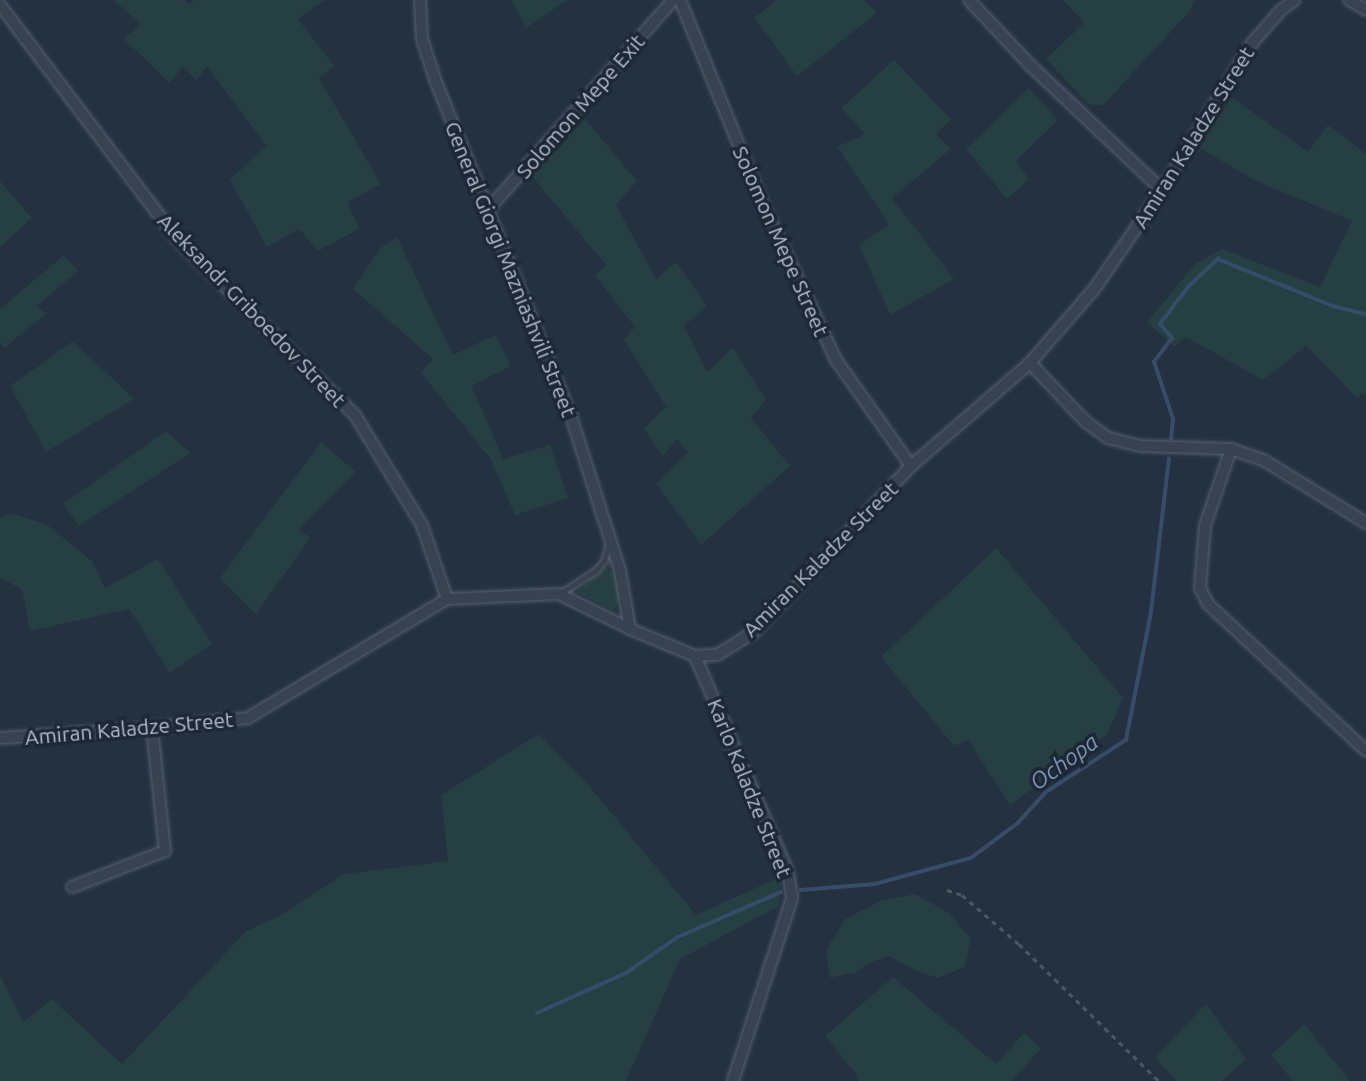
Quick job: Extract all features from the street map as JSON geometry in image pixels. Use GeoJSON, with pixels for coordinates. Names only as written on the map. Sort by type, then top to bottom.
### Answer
{"type":"FeatureCollection","features":[{"type":"Feature","properties":{"kind":"street","name":"General Giorgi Mazniashvili Street"},"geometry":{"type":"LineString","coordinates":[[420,0],[422,39],[487,211],[570,413],[620,571],[630,629]]}},
{"type":"Feature","properties":{"kind":"street","name":"Solomon Mepe Exit"},"geometry":{"type":"LineString","coordinates":[[487,211],[673,0]]}},
{"type":"Feature","properties":{"kind":"street","name":"Solomon Mepe Street"},"geometry":{"type":"LineString","coordinates":[[680,0],[764,207],[836,359],[911,466]]}},
{"type":"Feature","properties":{"kind":"street"},"geometry":{"type":"LineString","coordinates":[[969,0],[1031,66],[1162,190]]}},
{"type":"Feature","properties":{"kind":"street","name":"Amiran Kaladze Street"},"geometry":{"type":"LineString","coordinates":[[0,738],[152,728],[248,718],[447,599],[559,594],[630,629],[695,656],[716,655],[754,632],[911,466],[1030,363],[1095,288],[1162,190],[1252,43],[1281,10],[1295,0]]}},
{"type":"Feature","properties":{"kind":"street"},"geometry":{"type":"LineString","coordinates":[[1349,0],[1366,10]]}},
{"type":"Feature","properties":{"kind":"street","name":"Aleksandr Griboedov Street"},"geometry":{"type":"LineString","coordinates":[[0,5],[176,238],[355,415],[422,525],[447,599]]}},
{"type":"Feature","properties":{"kind":"street"},"geometry":{"type":"LineString","coordinates":[[1030,363],[1086,422],[1108,438],[1141,446],[1231,450],[1265,461],[1366,523]]}},
{"type":"Feature","properties":{"kind":"street"},"geometry":{"type":"LineString","coordinates":[[1231,450],[1205,526],[1199,588],[1208,604],[1366,751]]}},
{"type":"Feature","properties":{"kind":"street","name":"Karlo Kaladze Street"},"geometry":{"type":"LineString","coordinates":[[695,656],[788,872],[792,898],[733,1081]]}},
{"type":"Feature","properties":{"kind":"street"},"geometry":{"type":"LineString","coordinates":[[72,887],[165,851],[152,728]]}},
{"type":"Feature","properties":{"kind":"lane"},"geometry":{"type":"LineString","coordinates":[[559,594],[589,576],[604,561],[609,537]]}},
{"type":"Feature","properties":{"kind":"path"},"geometry":{"type":"LineString","coordinates":[[947,890],[962,895],[1019,944],[1159,1081]]}},
{"type":"Feature","properties":{"kind":"green space"},"geometry":{"type":"Polygon","coordinates":[[[114,0],[185,0],[188,4],[195,0],[325,0],[298,19],[334,66],[319,78],[381,184],[348,202],[359,229],[318,251],[299,229],[267,247],[230,180],[266,145],[207,66],[197,80],[183,67],[169,83],[124,39],[140,24],[114,0]]]}},
{"type":"Feature","properties":{"kind":"green space"},"geometry":{"type":"Polygon","coordinates":[[[511,0],[567,0],[526,28],[511,0]]]}},
{"type":"Feature","properties":{"kind":"green space"},"geometry":{"type":"Polygon","coordinates":[[[776,0],[865,0],[877,13],[797,76],[754,18],[776,0]]]}},
{"type":"Feature","properties":{"kind":"green space"},"geometry":{"type":"Polygon","coordinates":[[[1063,0],[1195,0],[1190,11],[1102,106],[1088,104],[1046,59],[1084,23],[1063,0]]]}},
{"type":"Feature","properties":{"kind":"green space"},"geometry":{"type":"Polygon","coordinates":[[[894,60],[951,119],[936,134],[951,149],[892,198],[954,279],[890,315],[859,245],[889,224],[837,147],[865,134],[841,108],[894,60]]]}},
{"type":"Feature","properties":{"kind":"green space"},"geometry":{"type":"Polygon","coordinates":[[[1029,88],[1058,120],[1016,161],[1029,179],[1007,199],[966,149],[1029,88]]]}},
{"type":"Feature","properties":{"kind":"green space"},"geometry":{"type":"Polygon","coordinates":[[[1232,97],[1308,152],[1328,125],[1366,154],[1366,394],[1356,397],[1306,346],[1263,380],[1186,337],[1175,347],[1147,322],[1195,264],[1222,249],[1320,287],[1352,221],[1254,180],[1195,145],[1232,97]]]}},
{"type":"Feature","properties":{"kind":"green space"},"geometry":{"type":"Polygon","coordinates":[[[582,115],[637,181],[616,205],[656,279],[676,262],[707,306],[684,326],[707,372],[733,348],[766,400],[751,418],[790,466],[701,545],[656,484],[688,453],[677,439],[663,456],[644,429],[666,407],[624,340],[635,327],[595,275],[606,265],[530,174],[582,115]]]}},
{"type":"Feature","properties":{"kind":"green space"},"geometry":{"type":"Polygon","coordinates":[[[0,181],[32,218],[0,247],[0,181]]]}},
{"type":"Feature","properties":{"kind":"green space"},"geometry":{"type":"Polygon","coordinates":[[[397,237],[453,355],[495,335],[511,366],[472,386],[503,459],[550,445],[568,498],[515,515],[490,458],[421,373],[433,359],[353,289],[381,247],[397,237]]]}},
{"type":"Feature","properties":{"kind":"green space"},"geometry":{"type":"Polygon","coordinates":[[[64,255],[78,271],[37,306],[46,314],[4,348],[0,341],[0,309],[64,255]]]}},
{"type":"Feature","properties":{"kind":"green space"},"geometry":{"type":"Polygon","coordinates":[[[73,341],[134,399],[46,452],[10,386],[73,341]]]}},
{"type":"Feature","properties":{"kind":"green space"},"geometry":{"type":"Polygon","coordinates":[[[166,431],[190,453],[79,526],[63,504],[166,431]]]}},
{"type":"Feature","properties":{"kind":"green space"},"geometry":{"type":"Polygon","coordinates":[[[321,442],[356,472],[299,529],[310,538],[256,614],[220,578],[321,442]]]}},
{"type":"Feature","properties":{"kind":"green space"},"geometry":{"type":"Polygon","coordinates":[[[10,513],[46,524],[92,561],[105,588],[158,559],[212,644],[170,673],[129,609],[30,631],[22,590],[0,577],[0,519],[10,513]]]}},
{"type":"Feature","properties":{"kind":"green space"},"geometry":{"type":"Polygon","coordinates":[[[996,548],[1123,698],[1107,734],[1010,805],[968,740],[954,746],[881,657],[996,548]]]}},
{"type":"Feature","properties":{"kind":"green space"},"geometry":{"type":"Polygon","coordinates":[[[606,567],[616,575],[621,600],[613,611],[576,592],[606,567]]]}},
{"type":"Feature","properties":{"kind":"green space"},"geometry":{"type":"Polygon","coordinates":[[[539,734],[590,787],[696,915],[782,876],[779,906],[680,959],[626,1081],[0,1081],[0,974],[23,1022],[52,999],[122,1064],[246,931],[278,917],[344,874],[448,861],[441,795],[539,734]]]}},
{"type":"Feature","properties":{"kind":"green space"},"geometry":{"type":"Polygon","coordinates":[[[915,894],[949,913],[971,939],[965,967],[938,978],[914,970],[890,956],[869,963],[856,972],[830,978],[826,950],[845,919],[881,901],[915,894]]]}},
{"type":"Feature","properties":{"kind":"green space"},"geometry":{"type":"Polygon","coordinates":[[[893,977],[996,1064],[1024,1033],[1041,1049],[1011,1081],[858,1081],[856,1074],[825,1036],[893,977]]]}},
{"type":"Feature","properties":{"kind":"green space"},"geometry":{"type":"Polygon","coordinates":[[[1206,1004],[1246,1059],[1222,1081],[1176,1081],[1155,1057],[1206,1004]]]}},
{"type":"Feature","properties":{"kind":"green space"},"geometry":{"type":"Polygon","coordinates":[[[1304,1024],[1350,1081],[1293,1081],[1271,1055],[1304,1024]]]}},
{"type":"Feature","properties":{"kind":"waterway","name":"Ochopa"},"geometry":{"type":"LineString","coordinates":[[1171,439],[1173,419],[1154,362],[1172,338],[1160,324],[1189,286],[1218,259],[1333,306],[1366,314]]}},
{"type":"Feature","properties":{"kind":"waterway","name":"Ochopa"},"geometry":{"type":"LineString","coordinates":[[801,890],[875,884],[971,858],[1018,823],[1046,792],[1126,740],[1151,612],[1169,459]]}},
{"type":"Feature","properties":{"kind":"waterway","name":"Ochopa"},"geometry":{"type":"LineString","coordinates":[[537,1013],[626,973],[678,937],[781,892]]}}]}
